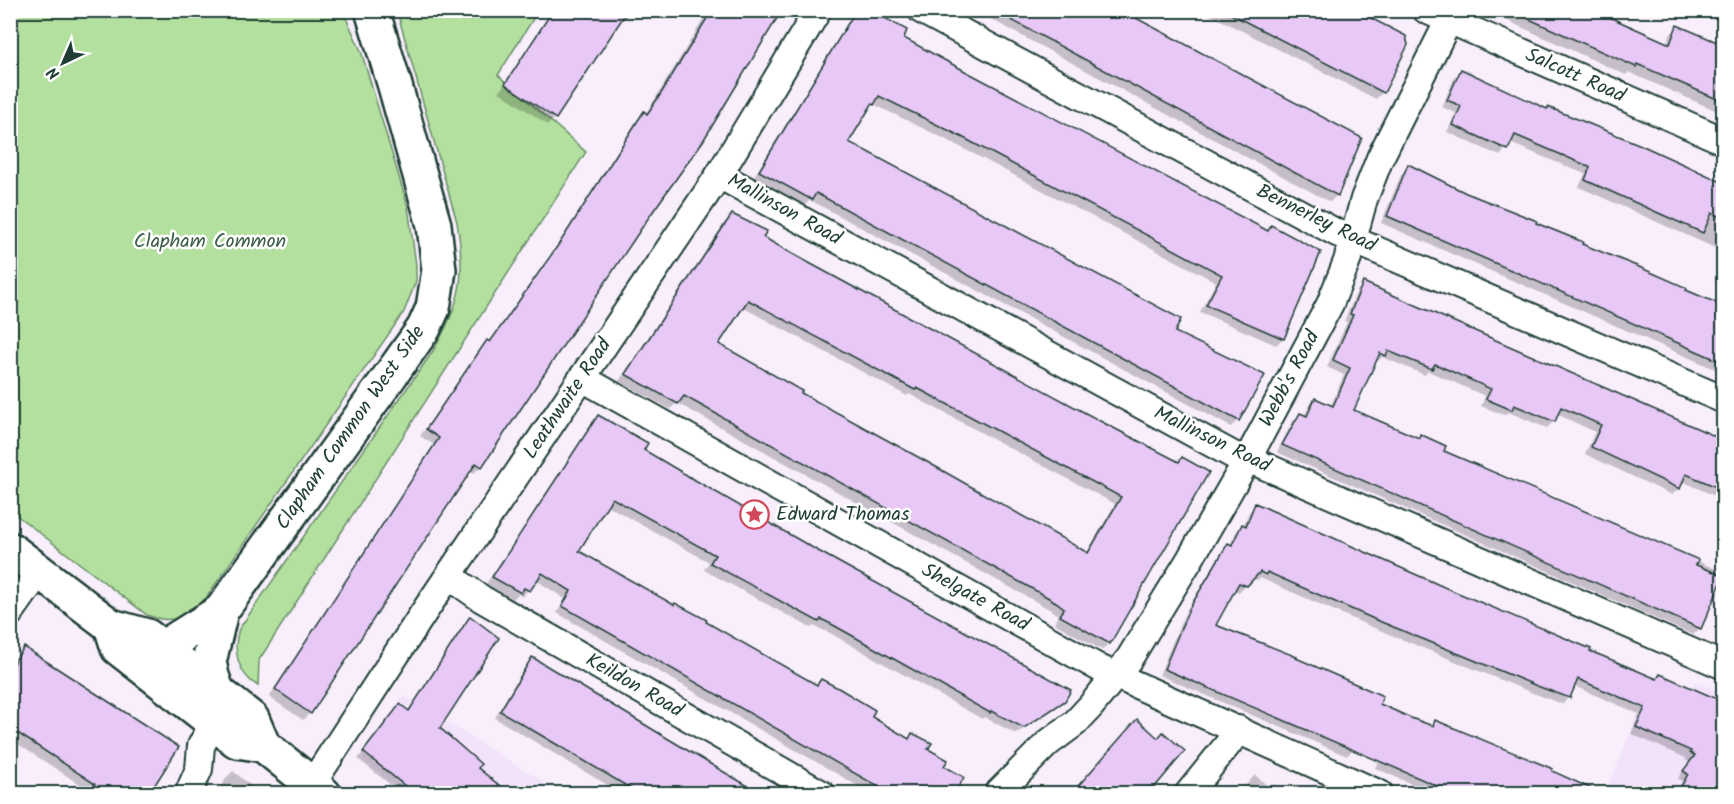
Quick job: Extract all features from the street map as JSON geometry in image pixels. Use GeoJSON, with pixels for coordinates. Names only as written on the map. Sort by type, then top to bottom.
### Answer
{"type":"FeatureCollection","features":[{"type":"Feature","properties":{"kind":"highway","name":"Clapham Common West Side"},"geometry":{"type":"LineString","coordinates":[[216,708],[209,662],[221,611],[424,328],[433,308],[439,270],[434,225],[372,10]]}},
{"type":"Feature","properties":{"kind":"highway"},"geometry":{"type":"LineString","coordinates":[[10,549],[137,655],[162,648],[221,611]]}},
{"type":"Feature","properties":{"kind":"highway"},"geometry":{"type":"LineString","coordinates":[[118,640],[164,684],[216,708]]}},
{"type":"Feature","properties":{"kind":"highway"},"geometry":{"type":"LineString","coordinates":[[162,648],[216,708],[237,741],[263,745],[318,789]]}},
{"type":"Feature","properties":{"kind":"street","name":"Leathwaite Road"},"geometry":{"type":"LineString","coordinates":[[318,789],[451,573],[719,175],[818,10]]}},
{"type":"Feature","properties":{"kind":"street","name":"Bennerley Road"},"geometry":{"type":"LineString","coordinates":[[921,10],[1337,233],[1724,400]]}},
{"type":"Feature","properties":{"kind":"street","name":"Webb's Road"},"geometry":{"type":"LineString","coordinates":[[997,794],[1048,743],[1075,723],[1129,658],[1246,460],[1330,303],[1347,261],[1364,199],[1380,158],[1443,14]]}},
{"type":"Feature","properties":{"kind":"street","name":"Salcott Road"},"geometry":{"type":"LineString","coordinates":[[1443,14],[1724,141]]}},
{"type":"Feature","properties":{"kind":"street","name":"Mallinson Road"},"geometry":{"type":"LineString","coordinates":[[719,175],[1233,455],[1724,666]]}},
{"type":"Feature","properties":{"kind":"street","name":"Shelgate Road"},"geometry":{"type":"LineString","coordinates":[[582,378],[1116,675],[1380,794]]}},
{"type":"Feature","properties":{"kind":"street"},"geometry":{"type":"LineString","coordinates":[[10,613],[39,572]]}},
{"type":"Feature","properties":{"kind":"street","name":"Keildon Road"},"geometry":{"type":"LineString","coordinates":[[451,573],[459,583],[482,599],[822,794]]}},
{"type":"Feature","properties":{"kind":"street"},"geometry":{"type":"LineString","coordinates":[[188,794],[199,769],[201,746],[216,708]]}},
{"type":"Feature","properties":{"kind":"street"},"geometry":{"type":"LineString","coordinates":[[1188,794],[1238,729]]}},
{"type":"Feature","properties":{"kind":"shaded area"},"geometry":{"type":"Polygon","coordinates":[[[1694,681],[1723,692],[1723,793],[1605,794],[1638,715],[1672,730],[1694,681]]]}},
{"type":"Feature","properties":{"kind":"shaded area"},"geometry":{"type":"Polygon","coordinates":[[[403,695],[562,793],[405,793],[362,759],[403,695]]]}},
{"type":"Feature","properties":{"kind":"green space","name":"Clapham Common"},"geometry":{"type":"Polygon","coordinates":[[[10,11],[343,11],[361,51],[408,207],[416,281],[404,312],[206,598],[186,614],[173,619],[165,620],[147,615],[11,511],[10,11]]]}},
{"type":"Feature","properties":{"kind":"green space"},"geometry":{"type":"Polygon","coordinates":[[[397,11],[538,11],[498,75],[586,152],[259,660],[258,686],[246,675],[238,661],[236,645],[239,629],[433,351],[450,318],[459,289],[461,259],[457,222],[397,11]]]}},
{"type":"Feature","properties":{"kind":"building"},"geometry":{"type":"Polygon","coordinates":[[[553,10],[628,10],[556,119],[505,84],[553,10]]]}},
{"type":"Feature","properties":{"kind":"building"},"geometry":{"type":"Polygon","coordinates":[[[712,10],[782,10],[703,141],[649,217],[482,467],[476,463],[311,714],[275,689],[439,438],[426,429],[487,340],[490,342],[561,241],[644,111],[647,114],[660,95],[712,10]]]}},
{"type":"Feature","properties":{"kind":"building"},"geometry":{"type":"Polygon","coordinates":[[[856,10],[870,10],[907,30],[904,38],[946,61],[1268,231],[1271,225],[1321,252],[1284,339],[1206,305],[1222,275],[958,135],[879,96],[849,142],[1181,319],[1175,332],[1265,375],[1239,421],[816,193],[812,200],[759,171],[856,10]]]}},
{"type":"Feature","properties":{"kind":"building"},"geometry":{"type":"Polygon","coordinates":[[[993,10],[1121,10],[1362,138],[1338,196],[993,10]]]}},
{"type":"Feature","properties":{"kind":"building"},"geometry":{"type":"Polygon","coordinates":[[[1223,10],[1355,10],[1406,36],[1408,45],[1384,93],[1223,10]]]}},
{"type":"Feature","properties":{"kind":"building"},"geometry":{"type":"Polygon","coordinates":[[[1509,10],[1609,10],[1607,16],[1670,44],[1677,25],[1724,45],[1724,102],[1637,64],[1636,67],[1509,10]]]}},
{"type":"Feature","properties":{"kind":"building"},"geometry":{"type":"Polygon","coordinates":[[[1461,69],[1547,109],[1548,107],[1641,145],[1724,183],[1724,219],[1712,213],[1703,233],[1585,180],[1590,167],[1515,135],[1508,150],[1453,125],[1461,106],[1447,100],[1461,69]]]}},
{"type":"Feature","properties":{"kind":"building"},"geometry":{"type":"Polygon","coordinates":[[[1408,164],[1466,193],[1537,221],[1536,223],[1583,242],[1582,244],[1724,306],[1724,363],[1387,216],[1408,164]]]}},
{"type":"Feature","properties":{"kind":"building"},"geometry":{"type":"Polygon","coordinates":[[[732,214],[767,231],[763,237],[800,258],[1102,422],[1179,462],[1182,457],[1209,472],[1110,644],[1060,616],[1064,608],[1056,602],[684,396],[678,404],[625,374],[732,214]],[[748,300],[719,344],[802,391],[801,393],[1088,553],[1121,497],[917,388],[915,390],[748,300]]]}},
{"type":"Feature","properties":{"kind":"building"},"geometry":{"type":"Polygon","coordinates":[[[1363,282],[1724,440],[1724,490],[1686,474],[1680,489],[1591,447],[1601,425],[1561,407],[1555,422],[1514,405],[1512,410],[1486,399],[1491,389],[1435,364],[1432,369],[1388,351],[1386,356],[1380,353],[1354,410],[1419,438],[1420,434],[1446,446],[1444,451],[1699,560],[1696,565],[1724,576],[1701,629],[1282,445],[1300,413],[1307,416],[1315,398],[1333,406],[1350,368],[1333,360],[1353,315],[1350,314],[1363,282]]]}},
{"type":"Feature","properties":{"kind":"building"},"geometry":{"type":"Polygon","coordinates":[[[598,415],[648,443],[644,450],[688,476],[820,552],[1071,690],[1065,701],[1024,728],[991,711],[990,713],[835,626],[821,619],[819,622],[710,563],[715,555],[612,498],[579,551],[674,605],[675,603],[707,620],[706,622],[817,685],[821,679],[840,689],[875,710],[872,717],[909,739],[912,733],[932,743],[928,749],[948,760],[944,766],[964,777],[955,794],[891,794],[562,606],[571,591],[542,573],[530,591],[524,588],[521,593],[492,577],[598,415]]]}},
{"type":"Feature","properties":{"kind":"building"},"geometry":{"type":"Polygon","coordinates":[[[1255,503],[1591,649],[1590,651],[1657,679],[1660,674],[1724,702],[1724,794],[1677,794],[1688,774],[1683,771],[1695,755],[1690,753],[1691,751],[1636,727],[1645,708],[1578,679],[1570,698],[1374,619],[1267,572],[1266,575],[1260,572],[1247,586],[1239,583],[1216,625],[1297,657],[1383,696],[1380,704],[1411,718],[1433,726],[1435,720],[1553,769],[1552,771],[1603,794],[1456,794],[1164,669],[1189,609],[1228,543],[1232,545],[1242,524],[1246,526],[1255,503]]]}},
{"type":"Feature","properties":{"kind":"building"},"geometry":{"type":"Polygon","coordinates":[[[470,616],[499,638],[440,728],[481,764],[478,768],[510,794],[415,794],[363,752],[400,704],[409,711],[470,616]]]}},
{"type":"Feature","properties":{"kind":"building"},"geometry":{"type":"Polygon","coordinates":[[[24,647],[179,747],[149,794],[89,794],[95,784],[10,728],[10,668],[24,647]]]}},
{"type":"Feature","properties":{"kind":"building"},"geometry":{"type":"Polygon","coordinates":[[[532,657],[762,794],[640,794],[500,711],[532,657]]]}},
{"type":"Feature","properties":{"kind":"building"},"geometry":{"type":"Polygon","coordinates":[[[1137,719],[1158,738],[1163,732],[1185,751],[1149,794],[1071,794],[1137,719]]]}},
{"type":"Feature","properties":{"kind":"place","name":"Edward Thomas"},"geometry":{"type":"Point","coordinates":[755,515]}}]}
